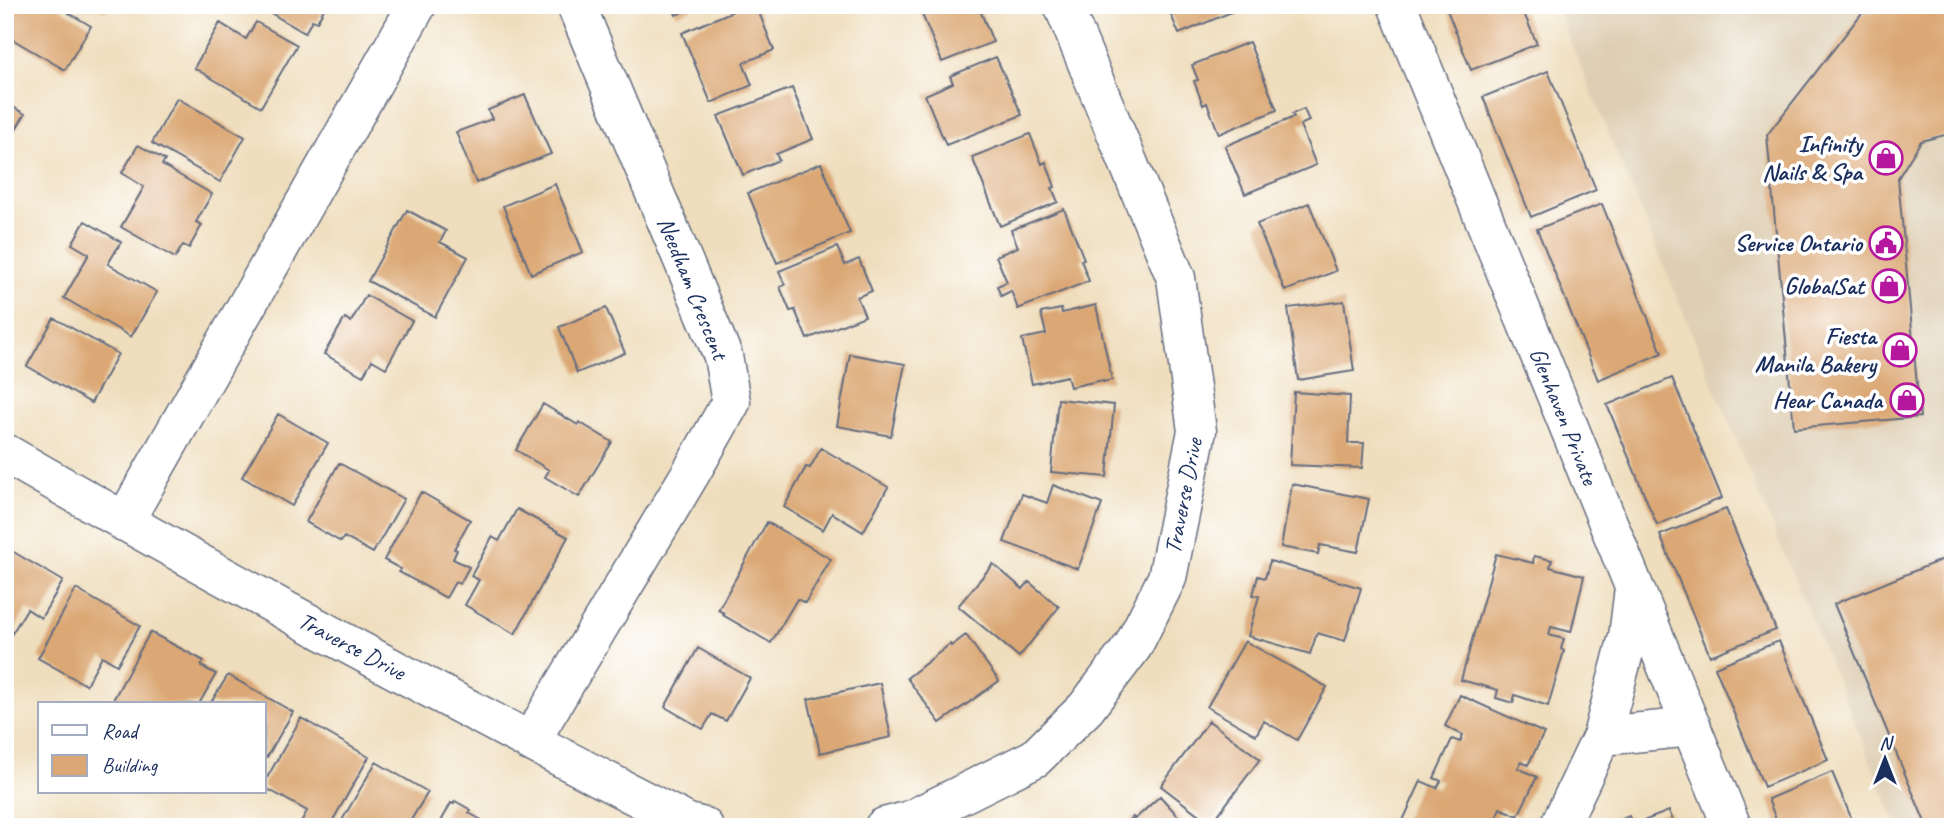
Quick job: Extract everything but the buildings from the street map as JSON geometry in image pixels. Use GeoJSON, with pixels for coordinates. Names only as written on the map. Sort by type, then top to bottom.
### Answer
{"type":"FeatureCollection","features":[{"type":"Feature","properties":{"kind":"street"},"geometry":{"type":"LineString","coordinates":[[124,522],[417,5]]}},
{"type":"Feature","properties":{"kind":"street","name":"Needham Crescent"},"geometry":{"type":"LineString","coordinates":[[530,742],[731,402],[723,356],[576,5]]}},
{"type":"Feature","properties":{"kind":"street","name":"Traverse Drive"},"geometry":{"type":"LineString","coordinates":[[884,827],[909,820],[1035,758],[1086,708],[1133,646],[1167,578],[1197,431],[1176,278],[1063,5]]}},
{"type":"Feature","properties":{"kind":"street","name":"Glenhaven Private"},"geometry":{"type":"LineString","coordinates":[[1397,5],[1732,827]]}},
{"type":"Feature","properties":{"kind":"street","name":"Traverse Drive"},"geometry":{"type":"LineString","coordinates":[[5,453],[124,522],[530,742],[688,823],[704,827]]}},
{"type":"Feature","properties":{"kind":"street"},"geometry":{"type":"LineString","coordinates":[[1559,827],[1602,736],[1628,637],[1634,587]]}},
{"type":"Feature","properties":{"kind":"street"},"geometry":{"type":"LineString","coordinates":[[1602,736],[1692,727]]}},
{"type":"Feature","properties":{"kind":"shaded area"},"geometry":{"type":"Polygon","coordinates":[[[1555,5],[1953,5],[1953,827],[1898,827],[1555,5]]]}},
{"type":"Feature","properties":{"kind":"place","name":"Infinity Nails & Spa"},"geometry":{"type":"Point","coordinates":[1886,158]}},
{"type":"Feature","properties":{"kind":"place","name":"Service Ontario"},"geometry":{"type":"Point","coordinates":[1886,243]}},
{"type":"Feature","properties":{"kind":"place","name":"GlobalSat"},"geometry":{"type":"Point","coordinates":[1889,286]}},
{"type":"Feature","properties":{"kind":"place","name":"Fiesta Manila Bakery"},"geometry":{"type":"Point","coordinates":[1900,350]}},
{"type":"Feature","properties":{"kind":"place","name":"Hear Canada"},"geometry":{"type":"Point","coordinates":[1907,400]}}]}
